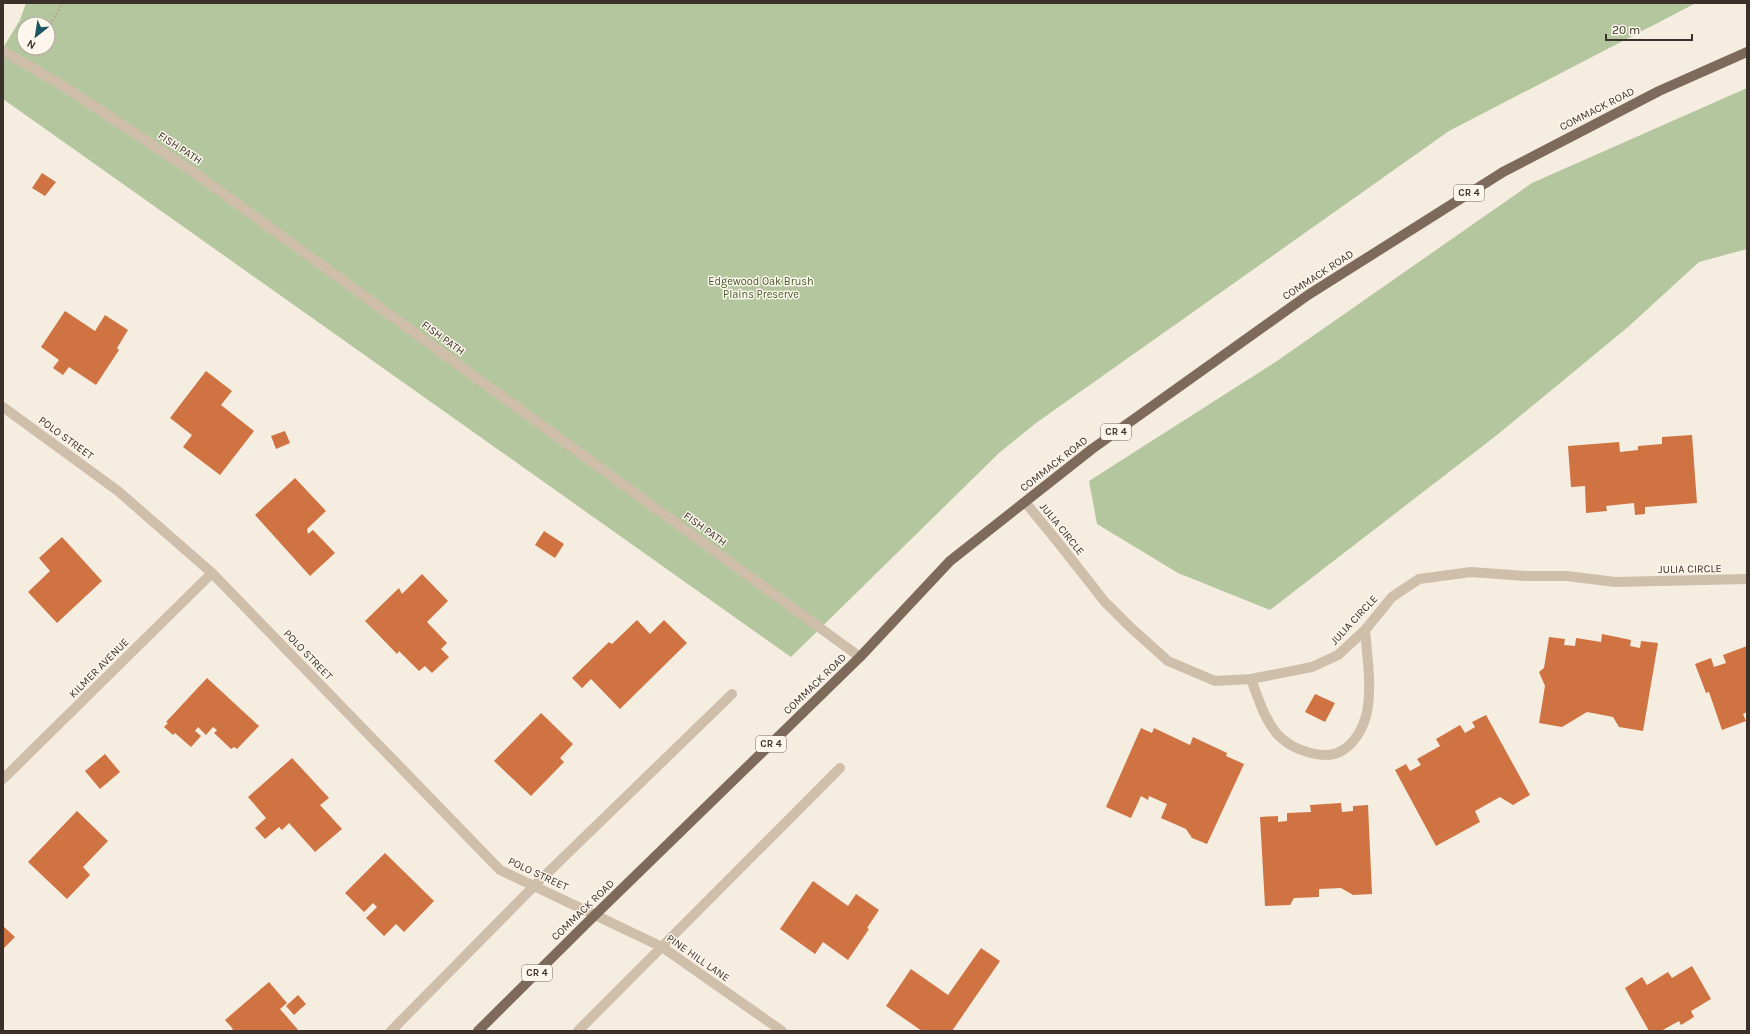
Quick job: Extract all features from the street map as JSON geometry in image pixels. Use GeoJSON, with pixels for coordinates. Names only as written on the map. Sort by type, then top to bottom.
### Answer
{"type":"FeatureCollection","features":[{"type":"Feature","properties":{"kind":"main road","name":"COMMACK ROAD"},"geometry":{"type":"LineString","coordinates":[[478,1031],[595,914],[860,657],[950,561],[1092,449],[1308,295],[1503,172],[1659,91],[1747,52]]}},
{"type":"Feature","properties":{"kind":"street","name":"FISH PATH"},"geometry":{"type":"LineString","coordinates":[[3,51],[60,84],[196,173],[860,657]]}},
{"type":"Feature","properties":{"kind":"street","name":"POLO STREET"},"geometry":{"type":"LineString","coordinates":[[3,407],[118,491],[212,573],[500,870],[595,914]]}},
{"type":"Feature","properties":{"kind":"street","name":"JULIA CIRCLE"},"geometry":{"type":"LineString","coordinates":[[1025,502],[1105,602],[1168,661],[1215,681],[1251,679],[1312,667],[1338,655],[1364,630],[1392,598],[1419,579],[1472,572],[1526,576],[1567,576],[1615,582],[1747,579]]}},
{"type":"Feature","properties":{"kind":"street","name":"KILMER AVENUE"},"geometry":{"type":"LineString","coordinates":[[3,779],[212,573]]}},
{"type":"Feature","properties":{"kind":"street"},"geometry":{"type":"LineString","coordinates":[[1251,679],[1264,712],[1278,735],[1287,743],[1312,754],[1334,753],[1343,750],[1357,735],[1367,712],[1369,694],[1364,630]]}},
{"type":"Feature","properties":{"kind":"street"},"geometry":{"type":"LineString","coordinates":[[391,1031],[534,886],[732,694]]}},
{"type":"Feature","properties":{"kind":"street"},"geometry":{"type":"LineString","coordinates":[[578,1031],[840,768]]}},
{"type":"Feature","properties":{"kind":"street","name":"PINE HILL LANE"},"geometry":{"type":"LineString","coordinates":[[595,914],[662,946],[782,1031]]}},
{"type":"Feature","properties":{"kind":"path"},"geometry":{"type":"LineString","coordinates":[[55,16],[63,3]]}},
{"type":"Feature","properties":{"kind":"green space","name":"Edgewood Oak Brush Plains Preserve"},"geometry":{"type":"Polygon","coordinates":[[[26,3],[1696,3],[1449,131],[1036,423],[999,453],[791,657],[3,99],[3,48],[16,27],[16,56],[56,56],[56,16],[21,16],[26,3]]]}},
{"type":"Feature","properties":{"kind":"green space"},"geometry":{"type":"Polygon","coordinates":[[[1747,88],[1747,249],[1699,262],[1628,327],[1497,435],[1270,610],[1178,573],[1097,524],[1089,481],[1277,361],[1532,183],[1747,88]]]}},
{"type":"Feature","properties":{"kind":"building"},"geometry":{"type":"Polygon","coordinates":[[[42,173],[56,182],[45,196],[32,188],[42,173]]]}},
{"type":"Feature","properties":{"kind":"building"},"geometry":{"type":"Polygon","coordinates":[[[65,311],[95,331],[105,315],[128,330],[117,348],[119,350],[96,385],[69,367],[63,375],[53,368],[59,360],[41,347],[65,311]]]}},
{"type":"Feature","properties":{"kind":"building"},"geometry":{"type":"Polygon","coordinates":[[[206,371],[232,391],[221,405],[254,431],[220,475],[183,447],[192,435],[170,418],[206,371]]]}},
{"type":"Feature","properties":{"kind":"building"},"geometry":{"type":"Polygon","coordinates":[[[285,431],[290,443],[276,449],[271,436],[285,431]]]}},
{"type":"Feature","properties":{"kind":"building"},"geometry":{"type":"Polygon","coordinates":[[[1692,435],[1697,503],[1645,507],[1645,514],[1635,515],[1634,503],[1606,506],[1607,511],[1586,513],[1585,486],[1571,487],[1568,446],[1619,442],[1620,452],[1638,450],[1638,446],[1662,444],[1662,437],[1692,435]]]}},
{"type":"Feature","properties":{"kind":"building"},"geometry":{"type":"Polygon","coordinates":[[[295,478],[326,511],[307,529],[308,534],[313,530],[335,553],[310,576],[255,515],[295,478]]]}},
{"type":"Feature","properties":{"kind":"building"},"geometry":{"type":"Polygon","coordinates":[[[544,531],[564,544],[555,558],[535,545],[544,531]]]}},
{"type":"Feature","properties":{"kind":"building"},"geometry":{"type":"Polygon","coordinates":[[[62,537],[102,581],[57,623],[28,592],[50,571],[39,558],[62,537]]]}},
{"type":"Feature","properties":{"kind":"building"},"geometry":{"type":"Polygon","coordinates":[[[422,574],[448,601],[427,622],[447,643],[441,649],[449,657],[432,673],[425,666],[419,671],[399,651],[397,654],[365,621],[399,588],[402,594],[422,574]]]}},
{"type":"Feature","properties":{"kind":"building"},"geometry":{"type":"Polygon","coordinates":[[[637,620],[650,634],[664,620],[687,643],[620,709],[591,679],[582,688],[572,678],[609,642],[612,644],[637,620]]]}},
{"type":"Feature","properties":{"kind":"building"},"geometry":{"type":"Polygon","coordinates":[[[1602,634],[1631,640],[1630,646],[1640,648],[1641,641],[1658,643],[1643,731],[1619,727],[1613,717],[1587,712],[1562,727],[1539,723],[1545,686],[1539,672],[1544,668],[1549,637],[1565,639],[1564,645],[1575,646],[1576,638],[1601,642],[1602,634]]]}},
{"type":"Feature","properties":{"kind":"building"},"geometry":{"type":"Polygon","coordinates":[[[1747,646],[1747,712],[1743,714],[1746,721],[1722,730],[1709,692],[1706,693],[1695,664],[1711,658],[1714,667],[1726,663],[1723,655],[1747,646]]]}},
{"type":"Feature","properties":{"kind":"building"},"geometry":{"type":"Polygon","coordinates":[[[207,678],[259,726],[237,749],[234,747],[231,749],[214,733],[217,730],[213,727],[206,735],[198,727],[195,731],[201,736],[191,747],[175,733],[173,735],[164,727],[168,723],[166,722],[207,678]]]}},
{"type":"Feature","properties":{"kind":"building"},"geometry":{"type":"Polygon","coordinates":[[[1315,694],[1335,703],[1325,722],[1305,712],[1315,694]]]}},
{"type":"Feature","properties":{"kind":"building"},"geometry":{"type":"Polygon","coordinates":[[[541,713],[573,744],[560,758],[564,762],[531,796],[494,761],[541,713]]]}},
{"type":"Feature","properties":{"kind":"building"},"geometry":{"type":"Polygon","coordinates":[[[1486,715],[1530,795],[1513,805],[1500,797],[1475,811],[1480,822],[1436,846],[1395,770],[1406,764],[1410,771],[1421,765],[1417,759],[1440,746],[1436,739],[1460,725],[1465,733],[1475,727],[1472,722],[1486,715]]]}},
{"type":"Feature","properties":{"kind":"building"},"geometry":{"type":"Polygon","coordinates":[[[1141,728],[1152,733],[1154,728],[1190,745],[1193,737],[1227,753],[1226,756],[1244,764],[1207,844],[1192,838],[1186,829],[1161,818],[1167,804],[1149,796],[1148,800],[1141,796],[1131,818],[1106,807],[1141,728]]]}},
{"type":"Feature","properties":{"kind":"building"},"geometry":{"type":"Polygon","coordinates":[[[105,754],[120,772],[100,789],[85,771],[105,754]]]}},
{"type":"Feature","properties":{"kind":"building"},"geometry":{"type":"Polygon","coordinates":[[[292,758],[329,798],[320,805],[342,829],[315,852],[289,823],[282,830],[279,827],[265,839],[255,828],[266,818],[248,797],[292,758]]]}},
{"type":"Feature","properties":{"kind":"building"},"geometry":{"type":"Polygon","coordinates":[[[1341,803],[1342,812],[1353,811],[1353,806],[1368,805],[1372,894],[1353,895],[1341,888],[1319,889],[1319,897],[1294,898],[1290,905],[1265,906],[1260,817],[1278,816],[1278,822],[1287,821],[1287,813],[1311,812],[1310,805],[1341,803]]]}},
{"type":"Feature","properties":{"kind":"building"},"geometry":{"type":"Polygon","coordinates":[[[77,811],[108,841],[83,867],[90,875],[67,899],[28,862],[77,811]]]}},
{"type":"Feature","properties":{"kind":"building"},"geometry":{"type":"Polygon","coordinates":[[[385,853],[434,901],[404,932],[396,924],[384,936],[366,918],[377,907],[373,903],[364,912],[345,893],[385,853]]]}},
{"type":"Feature","properties":{"kind":"building"},"geometry":{"type":"Polygon","coordinates":[[[813,881],[848,906],[856,894],[879,910],[867,928],[869,929],[848,960],[823,942],[815,954],[780,929],[813,881]]]}},
{"type":"Feature","properties":{"kind":"building"},"geometry":{"type":"Polygon","coordinates":[[[3,926],[15,937],[3,949],[3,926]]]}},
{"type":"Feature","properties":{"kind":"building"},"geometry":{"type":"Polygon","coordinates":[[[981,948],[1000,961],[952,1031],[922,1031],[886,1006],[911,969],[948,995],[981,948]]]}},
{"type":"Feature","properties":{"kind":"building"},"geometry":{"type":"Polygon","coordinates":[[[1692,966],[1711,999],[1691,1011],[1694,1017],[1681,1025],[1679,1021],[1661,1031],[1649,1031],[1625,988],[1642,977],[1647,985],[1668,972],[1672,978],[1692,966]]]}},
{"type":"Feature","properties":{"kind":"building"},"geometry":{"type":"Polygon","coordinates":[[[269,982],[287,1003],[280,1009],[299,1031],[230,1031],[233,1029],[225,1020],[269,982]]]}},
{"type":"Feature","properties":{"kind":"building"},"geometry":{"type":"Polygon","coordinates":[[[298,995],[306,1004],[294,1015],[286,1006],[298,995]]]}}]}
